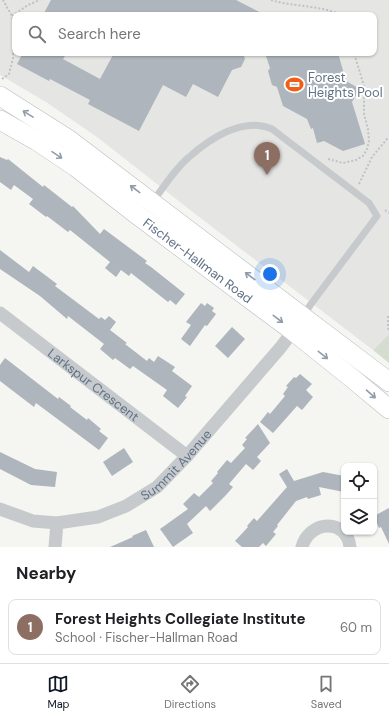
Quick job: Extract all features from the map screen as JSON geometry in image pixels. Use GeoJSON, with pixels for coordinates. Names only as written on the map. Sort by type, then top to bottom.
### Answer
{"type":"FeatureCollection","features":[{"type":"Feature","properties":{"kind":"main road","name":"Fischer-Hallman Road"},"geometry":{"type":"LineString","coordinates":[[1,88],[68,139],[146,209],[298,324],[389,382]]}},
{"type":"Feature","properties":{"kind":"main road","name":"Fischer-Hallman Road"},"geometry":{"type":"LineString","coordinates":[[0,120],[37,141],[76,167],[146,209]]}},
{"type":"Feature","properties":{"kind":"main road","name":"Fischer-Hallman Road"},"geometry":{"type":"LineString","coordinates":[[298,324],[353,379],[389,409]]}},
{"type":"Feature","properties":{"kind":"street","name":"Larkspur Crescent"},"geometry":{"type":"LineString","coordinates":[[0,313],[187,456]]}},
{"type":"Feature","properties":{"kind":"street","name":"Summit Avenue"},"geometry":{"type":"LineString","coordinates":[[0,510],[33,520],[57,523],[98,517],[126,506],[157,487],[187,456],[298,324]]}},
{"type":"Feature","properties":{"kind":"street"},"geometry":{"type":"LineString","coordinates":[[55,547],[57,523]]}},
{"type":"Feature","properties":{"kind":"street"},"geometry":{"type":"LineString","coordinates":[[302,547],[305,538],[311,531],[322,526],[331,526],[340,529],[346,535],[350,543],[350,547]]}},
{"type":"Feature","properties":{"kind":"lane"},"geometry":{"type":"LineString","coordinates":[[146,209],[187,158],[219,135],[233,129],[249,126],[265,126],[277,133],[369,203],[377,216],[310,304],[298,324]]}},
{"type":"Feature","properties":{"kind":"path"},"geometry":{"type":"LineString","coordinates":[[3,0],[12,16]]}},
{"type":"Feature","properties":{"kind":"path"},"geometry":{"type":"LineString","coordinates":[[18,12],[28,5],[40,0]]}},
{"type":"Feature","properties":{"kind":"path"},"geometry":{"type":"LineString","coordinates":[[271,0],[282,4],[335,12]]}},
{"type":"Feature","properties":{"kind":"path"},"geometry":{"type":"LineString","coordinates":[[1,88],[9,74],[13,56]]}},
{"type":"Feature","properties":{"kind":"path"},"geometry":{"type":"LineString","coordinates":[[322,157],[343,162],[363,156],[367,149],[369,140],[364,114],[364,86],[355,56]]}},
{"type":"Feature","properties":{"kind":"path"},"geometry":{"type":"LineString","coordinates":[[358,187],[372,157],[387,139],[389,139]]}},
{"type":"Feature","properties":{"kind":"path"},"geometry":{"type":"LineString","coordinates":[[381,205],[389,213]]}},
{"type":"Feature","properties":{"kind":"path"},"geometry":{"type":"LineString","coordinates":[[388,316],[389,330]]}},
{"type":"Feature","properties":{"kind":"shaded area"},"geometry":{"type":"Polygon","coordinates":[[[0,0],[389,0],[389,334],[373,350],[97,137],[46,102],[0,75],[0,0]]]}},
{"type":"Feature","properties":{"kind":"shaded area"},"geometry":{"type":"Polygon","coordinates":[[[389,334],[389,363],[373,350],[389,334]]]}},
{"type":"Feature","properties":{"kind":"building"},"geometry":{"type":"Polygon","coordinates":[[[51,0],[236,0],[259,12],[45,12],[51,0]]]}},
{"type":"Feature","properties":{"kind":"building"},"geometry":{"type":"Polygon","coordinates":[[[21,56],[65,56],[63,59],[100,79],[112,56],[244,56],[245,59],[241,67],[232,70],[218,97],[193,84],[186,97],[163,85],[139,131],[88,104],[90,100],[17,64],[21,56]]]}},
{"type":"Feature","properties":{"kind":"building"},"geometry":{"type":"Polygon","coordinates":[[[266,56],[339,56],[346,81],[360,89],[352,102],[365,144],[343,151],[324,141],[317,143],[313,128],[311,129],[307,119],[283,106],[277,87],[272,85],[268,71],[270,68],[266,56]]]}},
{"type":"Feature","properties":{"kind":"building"},"geometry":{"type":"Polygon","coordinates":[[[0,157],[7,160],[8,159],[43,187],[44,185],[72,207],[73,206],[100,234],[104,229],[147,261],[145,263],[185,294],[176,305],[170,300],[168,302],[131,273],[129,276],[121,270],[116,277],[105,268],[110,262],[70,230],[68,232],[29,204],[33,199],[14,185],[11,190],[0,182],[0,157]]]}},
{"type":"Feature","properties":{"kind":"building"},"geometry":{"type":"Polygon","coordinates":[[[0,250],[29,272],[33,266],[57,284],[55,286],[99,319],[101,317],[105,320],[109,316],[116,322],[110,330],[147,361],[149,358],[154,362],[158,356],[175,367],[172,371],[192,386],[185,396],[187,397],[178,408],[163,396],[167,390],[133,366],[130,369],[115,358],[113,360],[100,349],[104,344],[68,316],[67,319],[40,296],[0,269],[0,250]]]}},
{"type":"Feature","properties":{"kind":"building"},"geometry":{"type":"Polygon","coordinates":[[[201,303],[205,306],[207,303],[214,308],[212,311],[216,314],[207,326],[205,325],[190,346],[181,339],[191,325],[186,322],[201,303]]]}},
{"type":"Feature","properties":{"kind":"building"},"geometry":{"type":"Polygon","coordinates":[[[232,327],[245,339],[228,358],[215,346],[232,327]]]}},
{"type":"Feature","properties":{"kind":"building"},"geometry":{"type":"Polygon","coordinates":[[[5,358],[58,399],[59,397],[87,420],[88,418],[101,429],[99,431],[108,438],[99,450],[36,403],[34,407],[0,381],[0,365],[5,358]]]}},
{"type":"Feature","properties":{"kind":"building"},"geometry":{"type":"Polygon","coordinates":[[[300,374],[312,384],[306,390],[313,397],[302,410],[297,406],[273,433],[260,422],[268,412],[270,414],[285,396],[283,394],[288,387],[286,386],[294,377],[296,378],[300,374]]]}},
{"type":"Feature","properties":{"kind":"building"},"geometry":{"type":"Polygon","coordinates":[[[258,424],[270,443],[257,457],[261,461],[253,470],[246,464],[229,484],[233,487],[226,495],[210,511],[206,506],[187,524],[193,533],[173,547],[160,529],[188,509],[183,504],[194,493],[199,497],[213,483],[211,481],[227,460],[231,463],[245,448],[242,445],[247,439],[245,438],[258,424]]]}},
{"type":"Feature","properties":{"kind":"building"},"geometry":{"type":"Polygon","coordinates":[[[124,448],[133,462],[112,476],[103,462],[124,448]]]}},
{"type":"Feature","properties":{"kind":"building"},"geometry":{"type":"Polygon","coordinates":[[[0,452],[35,469],[57,472],[55,487],[31,485],[0,469],[0,452]]]}},
{"type":"Feature","properties":{"kind":"building"},"geometry":{"type":"Polygon","coordinates":[[[287,469],[294,481],[323,472],[341,475],[341,491],[319,487],[321,495],[308,499],[307,497],[296,501],[277,525],[278,526],[273,532],[276,534],[266,546],[263,543],[259,547],[242,547],[235,541],[254,518],[257,521],[287,487],[279,474],[287,469]]]}},
{"type":"Feature","properties":{"kind":"building"},"geometry":{"type":"Polygon","coordinates":[[[389,508],[389,544],[381,527],[379,528],[377,523],[377,514],[389,508]]]}},
{"type":"Feature","properties":{"kind":"building"},"geometry":{"type":"Polygon","coordinates":[[[146,530],[154,547],[110,547],[133,537],[132,536],[146,530]]]}},
{"type":"Feature","properties":{"kind":"place","name":"Forest Heights Pool"},"geometry":{"type":"Point","coordinates":[295,84]}},
{"type":"Feature","properties":{"kind":"place","name":"Forest Heights Collegiate Institute"},"geometry":{"type":"Point","coordinates":[267,175]}}]}
